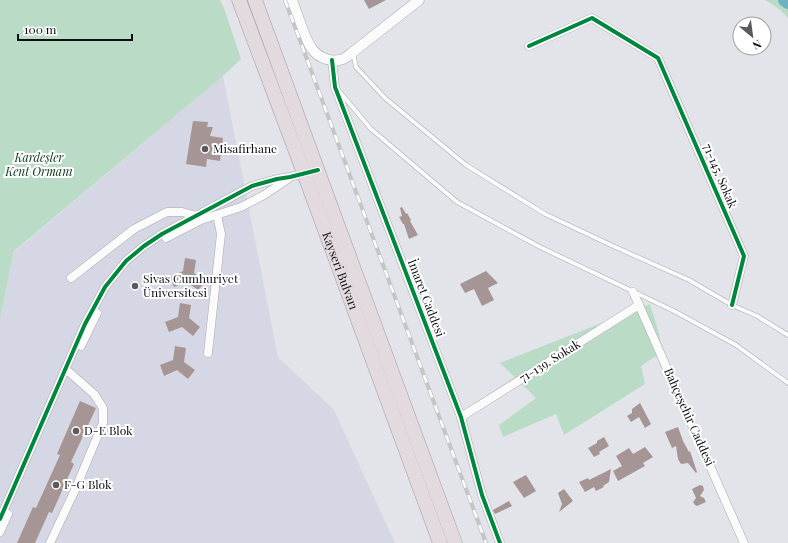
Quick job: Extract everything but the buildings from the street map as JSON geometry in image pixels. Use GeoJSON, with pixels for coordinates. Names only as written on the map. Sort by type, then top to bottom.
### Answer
{"type":"FeatureCollection","features":[{"type":"Feature","properties":{"kind":"highway","name":"Kayseri Bulvarı"},"geometry":{"type":"LineString","coordinates":[[239,0],[311,171],[387,362],[455,543]]}},
{"type":"Feature","properties":{"kind":"highway","name":"Kayseri Bulvarı"},"geometry":{"type":"LineString","coordinates":[[255,0],[311,171],[440,543]]}},
{"type":"Feature","properties":{"kind":"street"},"geometry":{"type":"LineString","coordinates":[[292,0],[306,38],[312,49],[325,60],[343,59],[419,0]]}},
{"type":"Feature","properties":{"kind":"street","name":"71-145. Sokak"},"geometry":{"type":"LineString","coordinates":[[529,46],[592,18],[658,58],[744,256],[732,305]]}},
{"type":"Feature","properties":{"kind":"street","name":"İmaret Caddesi"},"geometry":{"type":"LineString","coordinates":[[332,60],[335,87],[461,417],[482,495],[500,543]]}},
{"type":"Feature","properties":{"kind":"street"},"geometry":{"type":"LineString","coordinates":[[0,520],[85,324],[105,287],[126,261],[144,246],[162,234],[252,186],[311,171]]}},
{"type":"Feature","properties":{"kind":"street"},"geometry":{"type":"LineString","coordinates":[[0,532],[69,372],[108,290],[129,264],[166,238],[201,220],[241,207],[264,195],[290,177]]}},
{"type":"Feature","properties":{"kind":"street"},"geometry":{"type":"LineString","coordinates":[[70,278],[134,229],[167,212],[182,212],[197,216]]}},
{"type":"Feature","properties":{"kind":"street"},"geometry":{"type":"LineString","coordinates":[[208,353],[220,234],[216,215]]}},
{"type":"Feature","properties":{"kind":"street","name":"Bahçeşehir Caddesi"},"geometry":{"type":"LineString","coordinates":[[633,292],[744,543]]}},
{"type":"Feature","properties":{"kind":"street","name":"71-139. Sokak"},"geometry":{"type":"LineString","coordinates":[[461,417],[639,305]]}},
{"type":"Feature","properties":{"kind":"street"},"geometry":{"type":"LineString","coordinates":[[50,543],[75,490],[103,423],[103,408],[94,394],[69,372]]}},
{"type":"Feature","properties":{"kind":"lane"},"geometry":{"type":"LineString","coordinates":[[353,52],[356,67],[385,98],[466,165],[545,214],[689,280],[732,305],[757,316],[788,335]]}},
{"type":"Feature","properties":{"kind":"lane"},"geometry":{"type":"LineString","coordinates":[[335,87],[371,129],[457,202],[540,247],[674,311],[736,345],[788,383]]}},
{"type":"Feature","properties":{"kind":"shaded area","name":"Sivas Cumhuriyet Üniversitesi"},"geometry":{"type":"Polygon","coordinates":[[[223,76],[278,357],[334,410],[395,543],[0,543],[0,320],[14,252],[223,76]]]}},
{"type":"Feature","properties":{"kind":"green space","name":"Kardeşler Kent Ormanı"},"geometry":{"type":"Polygon","coordinates":[[[0,0],[220,0],[241,59],[223,76],[14,251],[0,320],[0,0]]]}},
{"type":"Feature","properties":{"kind":"green space"},"geometry":{"type":"Polygon","coordinates":[[[765,0],[788,0],[788,18],[777,8],[765,0]]]}},
{"type":"Feature","properties":{"kind":"green space"},"geometry":{"type":"Polygon","coordinates":[[[650,304],[659,333],[662,352],[641,366],[645,384],[564,435],[556,414],[503,437],[499,425],[536,398],[500,363],[650,304]]]}},
{"type":"Feature","properties":{"kind":"railway"},"geometry":{"type":"LineString","coordinates":[[285,0],[486,543]]}},
{"type":"Feature","properties":{"kind":"cycle path"},"geometry":{"type":"LineString","coordinates":[[529,46],[592,18],[658,58],[744,256],[732,305]]}},
{"type":"Feature","properties":{"kind":"cycle path"},"geometry":{"type":"LineString","coordinates":[[332,60],[335,87],[461,417],[482,495],[500,543]]}},
{"type":"Feature","properties":{"kind":"cycle path"},"geometry":{"type":"LineString","coordinates":[[0,519],[85,324],[105,287],[126,261],[144,246],[162,234],[252,186],[318,170]]}},
{"type":"Feature","properties":{"kind":"place","name":"Misafirhane"},"geometry":{"type":"Point","coordinates":[205,149]}},
{"type":"Feature","properties":{"kind":"place","name":"Sivas Cumhuriyet Üniversitesi"},"geometry":{"type":"Point","coordinates":[135,286]}},
{"type":"Feature","properties":{"kind":"place","name":"D-E Blok"},"geometry":{"type":"Point","coordinates":[76,431]}},
{"type":"Feature","properties":{"kind":"place","name":"F-G Blok"},"geometry":{"type":"Point","coordinates":[56,485]}}]}
